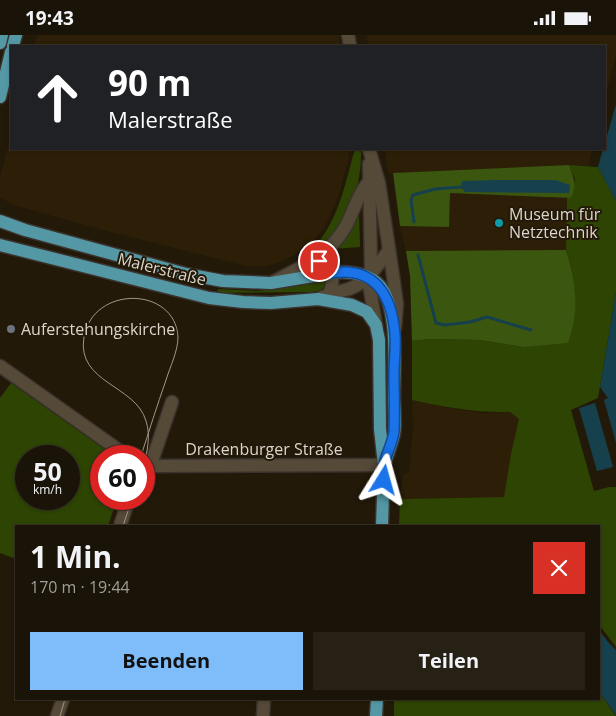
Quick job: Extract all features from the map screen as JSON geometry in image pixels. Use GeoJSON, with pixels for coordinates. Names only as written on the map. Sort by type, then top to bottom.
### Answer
{"type":"FeatureCollection","features":[{"type":"Feature","properties":{"kind":"main road"},"geometry":{"type":"LineString","coordinates":[[0,43],[2,35]]}},
{"type":"Feature","properties":{"kind":"main road"},"geometry":{"type":"LineString","coordinates":[[0,97],[10,56]]}},
{"type":"Feature","properties":{"kind":"main road","name":"Malerstraße"},"geometry":{"type":"LineString","coordinates":[[0,221],[25,230],[186,274],[223,281],[271,283],[348,272],[361,274],[368,278]]}},
{"type":"Feature","properties":{"kind":"main road","name":"Malerstraße"},"geometry":{"type":"LineString","coordinates":[[0,245],[209,298],[271,303],[324,297],[352,305],[367,312],[376,325]]}},
{"type":"Feature","properties":{"kind":"main road"},"geometry":{"type":"LineString","coordinates":[[368,278],[379,285],[386,297],[395,335],[394,433],[384,465]]}},
{"type":"Feature","properties":{"kind":"main road"},"geometry":{"type":"LineString","coordinates":[[376,325],[379,340],[380,429],[384,465],[382,525]]}},
{"type":"Feature","properties":{"kind":"main road"},"geometry":{"type":"LineString","coordinates":[[376,716],[377,700]]}},
{"type":"Feature","properties":{"kind":"street"},"geometry":{"type":"LineString","coordinates":[[369,150],[371,268],[368,278],[376,325]]}},
{"type":"Feature","properties":{"kind":"street"},"geometry":{"type":"LineString","coordinates":[[369,150],[379,183],[397,304],[395,335]]}},
{"type":"Feature","properties":{"kind":"street","name":"Malerstraße"},"geometry":{"type":"LineString","coordinates":[[271,283],[314,261],[331,245],[345,227],[365,185],[369,183]]}},
{"type":"Feature","properties":{"kind":"street","name":"Malerstraße"},"geometry":{"type":"LineString","coordinates":[[324,297],[348,289],[368,278],[389,251]]}},
{"type":"Feature","properties":{"kind":"street"},"geometry":{"type":"LineString","coordinates":[[314,261],[325,264],[331,273],[332,284],[324,297]]}},
{"type":"Feature","properties":{"kind":"street"},"geometry":{"type":"LineString","coordinates":[[0,366],[111,445]]}},
{"type":"Feature","properties":{"kind":"street"},"geometry":{"type":"LineString","coordinates":[[155,452],[172,402]]}},
{"type":"Feature","properties":{"kind":"street","name":"Drakenburger Straße"},"geometry":{"type":"LineString","coordinates":[[155,466],[384,465]]}},
{"type":"Feature","properties":{"kind":"street"},"geometry":{"type":"LineString","coordinates":[[120,525],[125,510]]}},
{"type":"Feature","properties":{"kind":"street"},"geometry":{"type":"LineString","coordinates":[[57,716],[63,700]]}},
{"type":"Feature","properties":{"kind":"street"},"geometry":{"type":"LineString","coordinates":[[263,716],[264,700]]}},
{"type":"Feature","properties":{"kind":"shaded area"},"geometry":{"type":"Polygon","coordinates":[[[37,35],[339,35],[341,45],[34,45],[37,35]]]}},
{"type":"Feature","properties":{"kind":"shaded area"},"geometry":{"type":"Polygon","coordinates":[[[366,35],[616,35],[616,55],[606,95],[606,45],[368,45],[366,35]]]}},
{"type":"Feature","properties":{"kind":"shaded area"},"geometry":{"type":"Polygon","coordinates":[[[10,139],[10,150],[350,150],[339,195],[325,227],[312,242],[294,255],[278,263],[265,266],[246,266],[13,205],[0,197],[0,178],[10,139]]]}},
{"type":"Feature","properties":{"kind":"shaded area"},"geometry":{"type":"Polygon","coordinates":[[[385,150],[592,150],[588,166],[569,165],[388,173],[385,150]]]}},
{"type":"Feature","properties":{"kind":"shaded area"},"geometry":{"type":"Polygon","coordinates":[[[450,193],[567,198],[566,250],[406,251],[400,226],[449,227],[450,193]]]}},
{"type":"Feature","properties":{"kind":"shaded area"},"geometry":{"type":"Polygon","coordinates":[[[412,400],[484,413],[510,412],[519,419],[504,497],[400,499],[403,475],[409,472],[413,427],[412,400]]]}},
{"type":"Feature","properties":{"kind":"green space"},"geometry":{"type":"Polygon","coordinates":[[[355,150],[361,150],[357,189],[353,201],[341,224],[324,245],[320,240],[333,219],[355,150]]]}},
{"type":"Feature","properties":{"kind":"green space"},"geometry":{"type":"Polygon","coordinates":[[[569,165],[598,167],[616,201],[616,292],[598,398],[571,410],[594,491],[616,487],[616,647],[600,626],[600,525],[399,525],[400,499],[504,497],[519,419],[510,412],[473,410],[412,400],[412,341],[430,339],[480,340],[523,347],[574,319],[575,294],[566,250],[567,198],[571,198],[575,179],[569,165]]]}},
{"type":"Feature","properties":{"kind":"green space"},"geometry":{"type":"Polygon","coordinates":[[[569,165],[574,181],[571,198],[450,193],[449,227],[400,226],[393,173],[569,165]]]}},
{"type":"Feature","properties":{"kind":"green space"},"geometry":{"type":"Polygon","coordinates":[[[359,211],[360,247],[332,249],[359,211]]]}},
{"type":"Feature","properties":{"kind":"green space"},"geometry":{"type":"Polygon","coordinates":[[[566,250],[573,276],[575,294],[574,323],[568,343],[523,347],[480,340],[430,339],[412,341],[410,276],[406,251],[566,250]]]}},
{"type":"Feature","properties":{"kind":"green space"},"geometry":{"type":"Polygon","coordinates":[[[326,280],[326,283],[320,290],[312,292],[217,293],[218,289],[258,291],[326,280]]]}},
{"type":"Feature","properties":{"kind":"green space"},"geometry":{"type":"Polygon","coordinates":[[[11,383],[98,445],[90,445],[90,510],[113,510],[108,525],[15,525],[15,559],[0,553],[0,398],[11,383]]]}},
{"type":"Feature","properties":{"kind":"green space"},"geometry":{"type":"Polygon","coordinates":[[[600,693],[616,716],[394,716],[394,700],[600,700],[600,693]]]}},
{"type":"Feature","properties":{"kind":"water"},"geometry":{"type":"Polygon","coordinates":[[[616,104],[616,201],[598,167],[603,150],[606,150],[606,139],[616,104]]]}},
{"type":"Feature","properties":{"kind":"water"},"geometry":{"type":"Polygon","coordinates":[[[555,180],[570,185],[569,193],[465,192],[461,187],[462,181],[555,180]]]}},
{"type":"Feature","properties":{"kind":"water"},"geometry":{"type":"Polygon","coordinates":[[[616,292],[616,443],[604,400],[608,398],[600,387],[616,292]]]}},
{"type":"Feature","properties":{"kind":"water"},"geometry":{"type":"Polygon","coordinates":[[[595,403],[613,467],[597,471],[579,408],[595,403]]]}},
{"type":"Feature","properties":{"kind":"water"},"geometry":{"type":"Polygon","coordinates":[[[600,631],[616,650],[616,715],[600,693],[600,631]]]}},
{"type":"Feature","properties":{"kind":"waterway"},"geometry":{"type":"LineString","coordinates":[[414,222],[411,200],[413,195],[435,189],[461,187]]}},
{"type":"Feature","properties":{"kind":"waterway"},"geometry":{"type":"LineString","coordinates":[[418,255],[436,323],[445,325],[470,322],[487,317],[531,330]]}},
{"type":"Feature","properties":{"kind":"tram line"},"geometry":{"type":"LineString","coordinates":[[133,298],[149,301],[163,308],[173,320],[178,337],[175,353],[148,434],[146,421],[140,409],[131,399],[97,374],[89,364],[84,352],[84,337],[90,320],[102,308],[117,301],[133,298]]}},
{"type":"Feature","properties":{"kind":"tram line"},"geometry":{"type":"LineString","coordinates":[[144,445],[148,434]]}},
{"type":"Feature","properties":{"kind":"tram line"},"geometry":{"type":"LineString","coordinates":[[148,434],[148,445]]}},
{"type":"Feature","properties":{"kind":"tram line"},"geometry":{"type":"LineString","coordinates":[[123,525],[128,510]]}},
{"type":"Feature","properties":{"kind":"tram line"},"geometry":{"type":"LineString","coordinates":[[60,716],[65,700]]}},
{"type":"Feature","properties":{"kind":"place","name":"Museum für Netztechnik"},"geometry":{"type":"Point","coordinates":[499,223]}},
{"type":"Feature","properties":{"kind":"place","name":"Auferstehungskirche"},"geometry":{"type":"Point","coordinates":[11,329]}},
{"type":"Feature","properties":{"kind":"route"},"geometry":{"type":"LineString","coordinates":[[319,261],[325,264],[331,273],[348,272],[361,274],[379,285],[386,297],[395,335],[394,433],[384,465],[384,480]]}}]}
